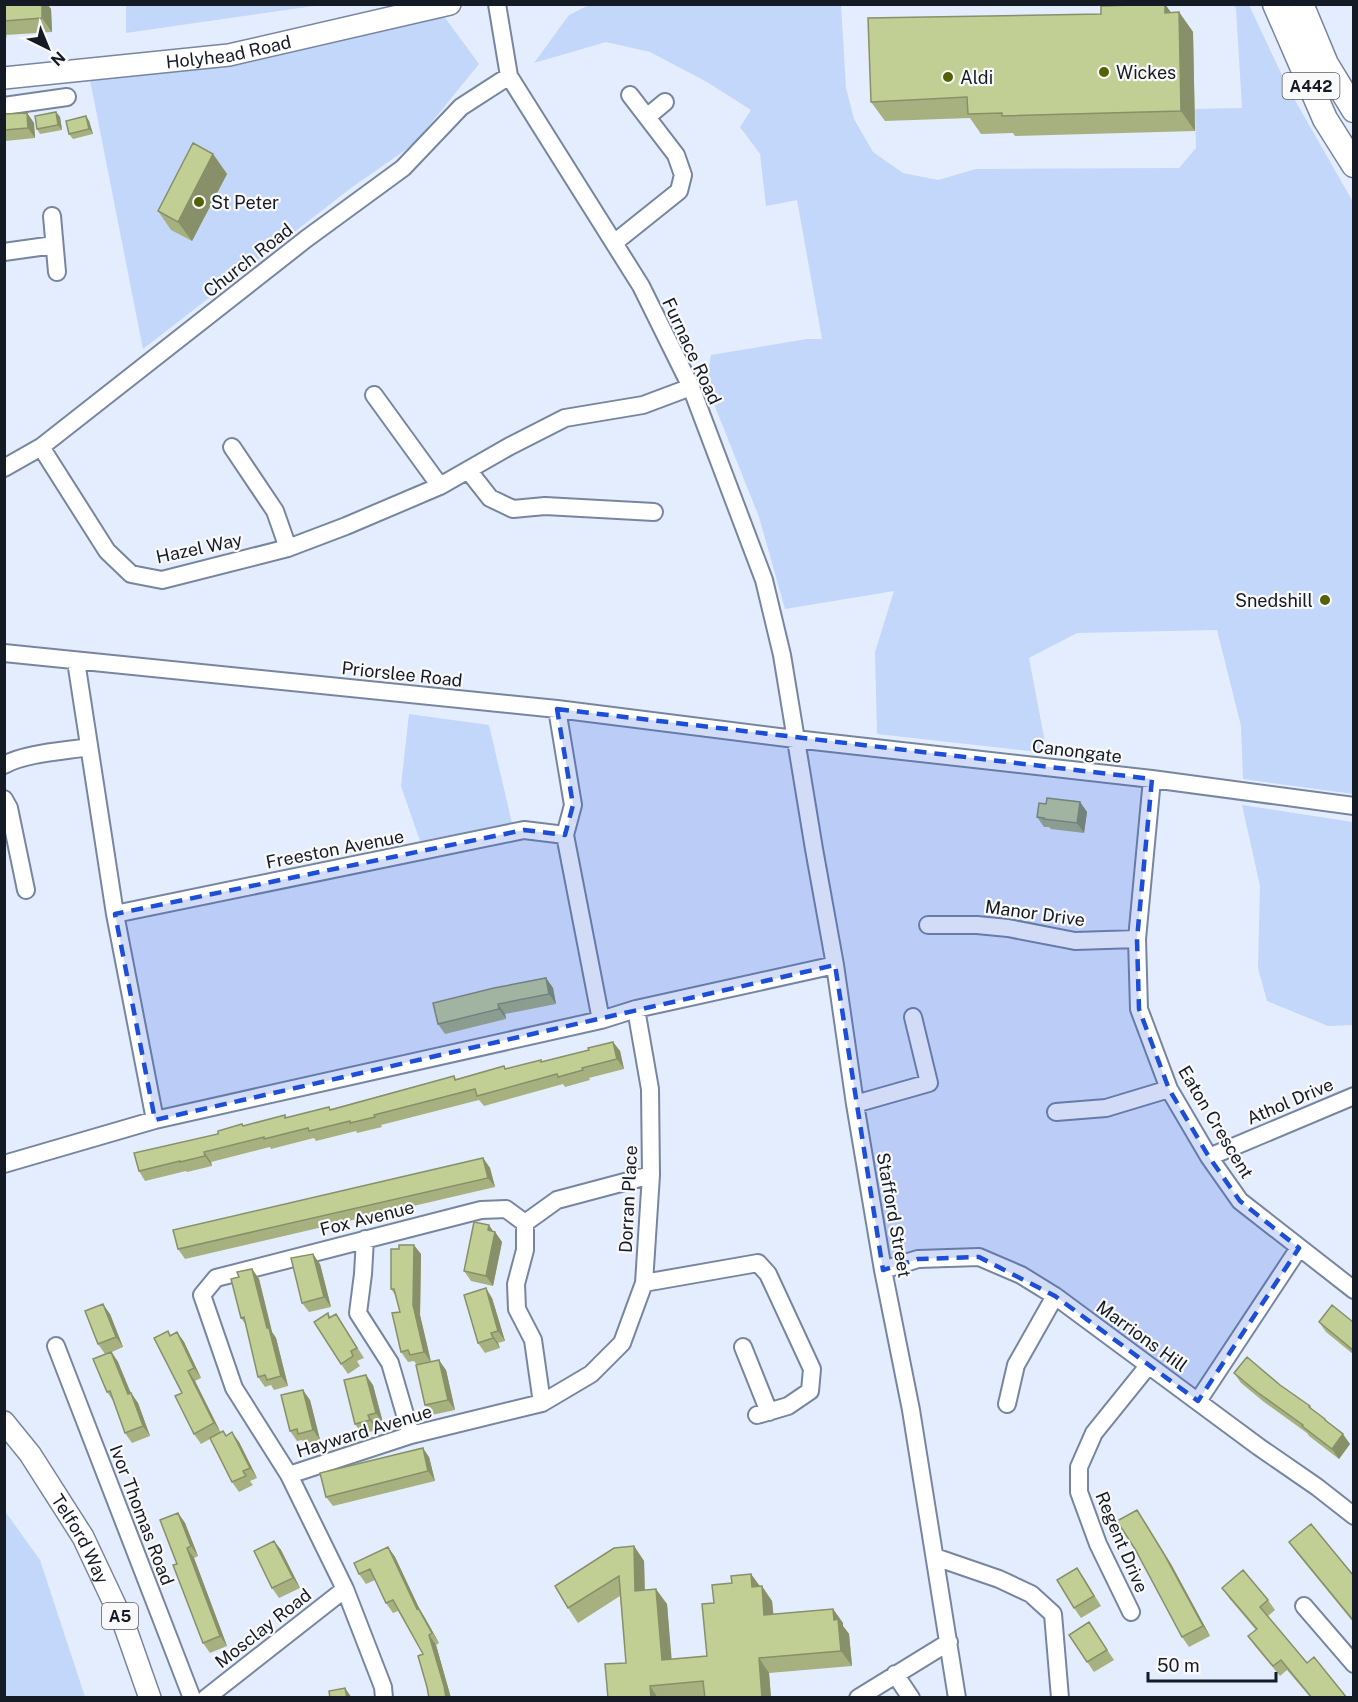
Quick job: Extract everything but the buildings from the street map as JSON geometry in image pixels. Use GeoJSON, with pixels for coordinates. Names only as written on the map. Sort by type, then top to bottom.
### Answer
{"type":"FeatureCollection","features":[{"type":"Feature","properties":{"kind":"highway","name":"A442"},"geometry":{"type":"LineString","coordinates":[[1275,4],[1325,119],[1353,165]]}},
{"type":"Feature","properties":{"kind":"highway","name":"A442"},"geometry":{"type":"LineString","coordinates":[[1301,4],[1326,64],[1353,110]]}},
{"type":"Feature","properties":{"kind":"main road","name":"Holyhead Road"},"geometry":{"type":"LineString","coordinates":[[4,78],[229,55],[450,4]]}},
{"type":"Feature","properties":{"kind":"main road","name":"Telford Way"},"geometry":{"type":"LineString","coordinates":[[4,1422],[30,1454],[83,1537],[124,1624],[150,1698]]}},
{"type":"Feature","properties":{"kind":"street","name":"Furnace Road"},"geometry":{"type":"LineString","coordinates":[[497,4],[509,76],[641,286],[691,387],[764,580],[782,655],[795,739]]}},
{"type":"Feature","properties":{"kind":"street","name":"Church Road"},"geometry":{"type":"LineString","coordinates":[[4,468],[41,447],[306,239],[403,168],[461,107],[509,76]]}},
{"type":"Feature","properties":{"kind":"street"},"geometry":{"type":"LineString","coordinates":[[614,243],[679,191],[683,174],[676,156],[630,94]]}},
{"type":"Feature","properties":{"kind":"street"},"geometry":{"type":"LineString","coordinates":[[4,106],[67,97]]}},
{"type":"Feature","properties":{"kind":"street"},"geometry":{"type":"LineString","coordinates":[[647,117],[665,102]]}},
{"type":"Feature","properties":{"kind":"street"},"geometry":{"type":"LineString","coordinates":[[52,216],[57,272]]}},
{"type":"Feature","properties":{"kind":"street"},"geometry":{"type":"LineString","coordinates":[[4,252],[54,245]]}},
{"type":"Feature","properties":{"kind":"street","name":"Hazel Way"},"geometry":{"type":"LineString","coordinates":[[41,447],[107,551],[131,574],[162,580],[288,548],[346,526],[440,486],[565,418],[643,405],[691,387]]}},
{"type":"Feature","properties":{"kind":"street"},"geometry":{"type":"LineString","coordinates":[[374,395],[440,486]]}},
{"type":"Feature","properties":{"kind":"street"},"geometry":{"type":"LineString","coordinates":[[232,447],[275,511],[288,548]]}},
{"type":"Feature","properties":{"kind":"street"},"geometry":{"type":"LineString","coordinates":[[468,470],[490,498],[513,509],[545,506],[654,512]]}},
{"type":"Feature","properties":{"kind":"street","name":"Priorslee Road"},"geometry":{"type":"LineString","coordinates":[[4,652],[557,709],[795,739]]}},
{"type":"Feature","properties":{"kind":"street"},"geometry":{"type":"LineString","coordinates":[[76,661],[115,914],[155,1120]]}},
{"type":"Feature","properties":{"kind":"street"},"geometry":{"type":"LineString","coordinates":[[557,709],[573,805],[565,836],[601,1020]]}},
{"type":"Feature","properties":{"kind":"street","name":"Canongate"},"geometry":{"type":"LineString","coordinates":[[795,739],[1152,779],[1353,806]]}},
{"type":"Feature","properties":{"kind":"street","name":"Stafford Street"},"geometry":{"type":"LineString","coordinates":[[795,739],[835,965],[855,1104],[883,1270],[911,1410],[957,1698]]}},
{"type":"Feature","properties":{"kind":"street"},"geometry":{"type":"LineString","coordinates":[[4,765],[21,759],[89,747]]}},
{"type":"Feature","properties":{"kind":"street","name":"Eaton Crescent"},"geometry":{"type":"LineString","coordinates":[[1152,779],[1137,939],[1139,1009],[1169,1089],[1209,1157],[1240,1201],[1353,1290]]}},
{"type":"Feature","properties":{"kind":"street"},"geometry":{"type":"LineString","coordinates":[[4,799],[9,808],[26,890]]}},
{"type":"Feature","properties":{"kind":"street","name":"Freeston Avenue"},"geometry":{"type":"LineString","coordinates":[[115,914],[524,830],[565,836]]}},
{"type":"Feature","properties":{"kind":"street","name":"Manor Drive"},"geometry":{"type":"LineString","coordinates":[[928,925],[977,924],[1076,941],[1137,939]]}},
{"type":"Feature","properties":{"kind":"street"},"geometry":{"type":"LineString","coordinates":[[4,1164],[155,1120],[835,965]]}},
{"type":"Feature","properties":{"kind":"street","name":"Dorran Place"},"geometry":{"type":"LineString","coordinates":[[591,1374],[622,1343],[644,1282],[651,1175],[650,1089],[636,1009]]}},
{"type":"Feature","properties":{"kind":"street"},"geometry":{"type":"LineString","coordinates":[[855,1104],[929,1083],[913,1017]]}},
{"type":"Feature","properties":{"kind":"street"},"geometry":{"type":"LineString","coordinates":[[1056,1112],[1106,1108],[1169,1089]]}},
{"type":"Feature","properties":{"kind":"street","name":"Athol Drive"},"geometry":{"type":"LineString","coordinates":[[1209,1157],[1353,1096]]}},
{"type":"Feature","properties":{"kind":"street"},"geometry":{"type":"LineString","coordinates":[[542,1403],[533,1340],[517,1309],[516,1284],[525,1250],[525,1223],[557,1200],[651,1175]]}},
{"type":"Feature","properties":{"kind":"street","name":"Fox Avenue"},"geometry":{"type":"LineString","coordinates":[[216,1278],[481,1210],[506,1209],[525,1223]]}},
{"type":"Feature","properties":{"kind":"street"},"geometry":{"type":"LineString","coordinates":[[364,1239],[363,1274],[358,1313],[390,1363],[411,1435]]}},
{"type":"Feature","properties":{"kind":"street"},"geometry":{"type":"LineString","coordinates":[[1198,1401],[1299,1248]]}},
{"type":"Feature","properties":{"kind":"street","name":"Marrions Hill"},"geometry":{"type":"LineString","coordinates":[[883,1270],[918,1259],[979,1257],[1021,1275],[1055,1296],[1259,1447],[1317,1487],[1353,1516]]}},
{"type":"Feature","properties":{"kind":"street"},"geometry":{"type":"LineString","coordinates":[[644,1282],[758,1263],[768,1274],[812,1369],[810,1391],[788,1406],[763,1413],[743,1347]]}},
{"type":"Feature","properties":{"kind":"street","name":"Hayward Avenue"},"geometry":{"type":"LineString","coordinates":[[216,1278],[202,1295],[234,1388],[289,1475],[411,1435],[542,1403],[591,1374]]}},
{"type":"Feature","properties":{"kind":"street"},"geometry":{"type":"LineString","coordinates":[[1007,1404],[1016,1365],[1055,1296]]}},
{"type":"Feature","properties":{"kind":"street","name":"Ivor Thomas Road"},"geometry":{"type":"LineString","coordinates":[[56,1346],[192,1698]]}},
{"type":"Feature","properties":{"kind":"street","name":"Regent Drive"},"geometry":{"type":"LineString","coordinates":[[1131,1612],[1098,1544],[1079,1492],[1079,1467],[1094,1433],[1148,1366]]}},
{"type":"Feature","properties":{"kind":"street"},"geometry":{"type":"LineString","coordinates":[[289,1475],[345,1588],[383,1687],[384,1698]]}},
{"type":"Feature","properties":{"kind":"street"},"geometry":{"type":"LineString","coordinates":[[935,1557],[999,1579],[1031,1594],[1053,1614],[1060,1698]]}},
{"type":"Feature","properties":{"kind":"street","name":"Mosclay Road"},"geometry":{"type":"LineString","coordinates":[[206,1698],[345,1588]]}},
{"type":"Feature","properties":{"kind":"street"},"geometry":{"type":"LineString","coordinates":[[1304,1606],[1353,1664]]}},
{"type":"Feature","properties":{"kind":"street"},"geometry":{"type":"LineString","coordinates":[[858,1698],[949,1642]]}},
{"type":"Feature","properties":{"kind":"street"},"geometry":{"type":"LineString","coordinates":[[895,1674],[911,1698]]}},
{"type":"Feature","properties":{"kind":"highlighted area"},"geometry":{"type":"Polygon","coordinates":[[[557,709],[1152,779],[1137,939],[1139,1009],[1169,1089],[1209,1157],[1240,1201],[1299,1248],[1198,1401],[1055,1296],[979,1257],[918,1259],[883,1270],[835,965],[155,1120],[115,914],[524,830],[565,835],[573,805],[557,709]]]}},
{"type":"Feature","properties":{"kind":"shaded area"},"geometry":{"type":"Polygon","coordinates":[[[126,4],[321,5],[126,33],[126,4]]]}},
{"type":"Feature","properties":{"kind":"shaded area"},"geometry":{"type":"Polygon","coordinates":[[[589,5],[841,5],[846,88],[854,119],[873,152],[903,173],[938,180],[976,169],[1179,168],[1196,148],[1195,109],[1242,108],[1236,8],[1233,5],[1249,5],[1288,88],[1353,202],[1353,794],[1243,779],[1241,726],[1217,630],[1077,633],[1029,658],[1047,753],[877,734],[875,652],[894,591],[785,609],[759,517],[706,384],[711,355],[807,339],[822,339],[797,200],[766,206],[760,154],[740,127],[751,110],[707,82],[650,52],[606,42],[534,63],[569,15],[589,5]]]}},
{"type":"Feature","properties":{"kind":"shaded area"},"geometry":{"type":"Polygon","coordinates":[[[443,15],[479,64],[414,144],[351,188],[143,349],[90,80],[443,15]]]}},
{"type":"Feature","properties":{"kind":"shaded area"},"geometry":{"type":"Polygon","coordinates":[[[409,714],[489,725],[512,823],[420,841],[401,786],[409,714]]]}},
{"type":"Feature","properties":{"kind":"shaded area"},"geometry":{"type":"Polygon","coordinates":[[[1242,805],[1353,822],[1353,1025],[1328,1026],[1267,1001],[1258,968],[1260,886],[1242,805]]]}},
{"type":"Feature","properties":{"kind":"shaded area"},"geometry":{"type":"Polygon","coordinates":[[[4,1510],[40,1560],[85,1697],[5,1697],[4,1510]]]}},
{"type":"Feature","properties":{"kind":"place","name":"Wickes"},"geometry":{"type":"Point","coordinates":[1104,72]}},
{"type":"Feature","properties":{"kind":"place","name":"Aldi"},"geometry":{"type":"Point","coordinates":[948,77]}},
{"type":"Feature","properties":{"kind":"place","name":"St Peter"},"geometry":{"type":"Point","coordinates":[199,202]}},
{"type":"Feature","properties":{"kind":"place","name":"Snedshill"},"geometry":{"type":"Point","coordinates":[1325,600]}}]}
